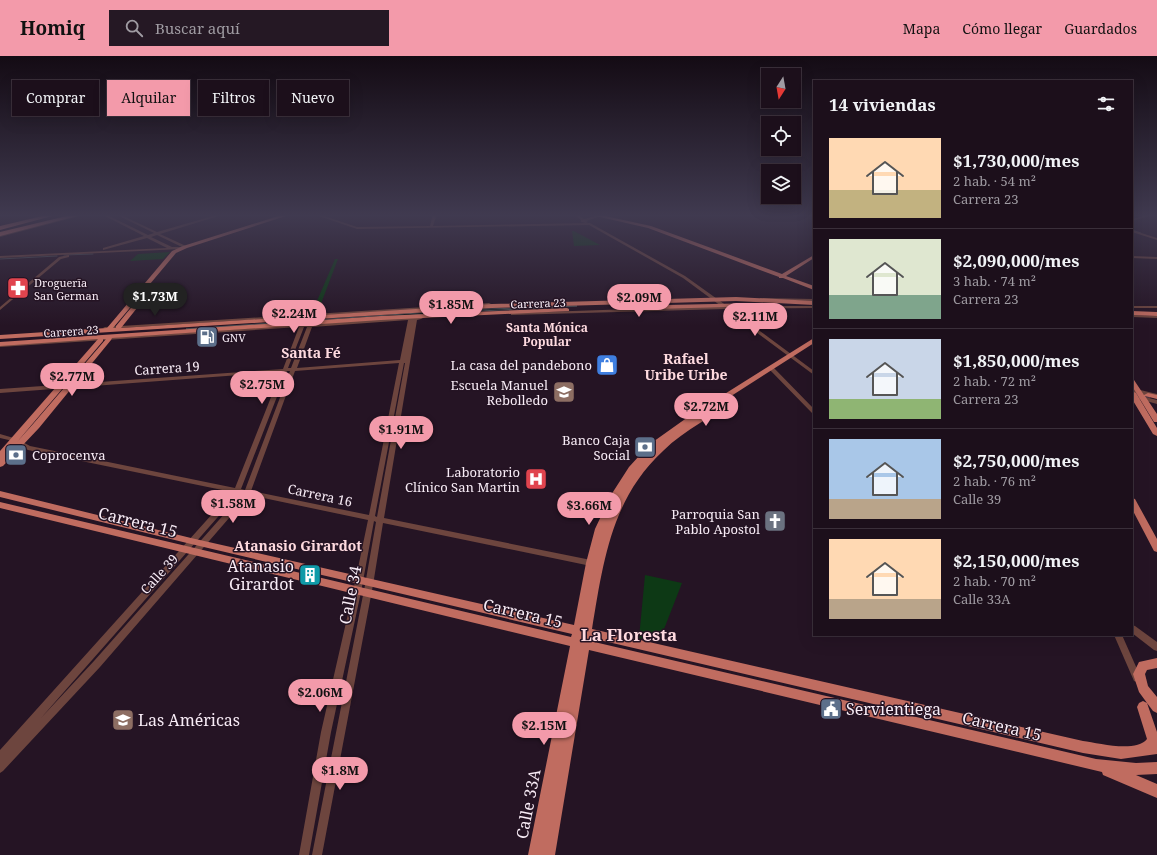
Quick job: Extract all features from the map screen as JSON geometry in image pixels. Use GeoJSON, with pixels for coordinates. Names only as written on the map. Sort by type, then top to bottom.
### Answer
{"type":"FeatureCollection","features":[{"type":"Feature","properties":{"kind":"main road"},"geometry":{"type":"LineString","coordinates":[[110,328],[172,251]]}},
{"type":"Feature","properties":{"kind":"main road"},"geometry":{"type":"LineString","coordinates":[[118,327],[171,262],[182,251]]}},
{"type":"Feature","properties":{"kind":"main road"},"geometry":{"type":"LineString","coordinates":[[722,251],[813,284]]}},
{"type":"Feature","properties":{"kind":"main road"},"geometry":{"type":"LineString","coordinates":[[786,275],[813,257]]}},
{"type":"Feature","properties":{"kind":"main road"},"geometry":{"type":"LineString","coordinates":[[164,262],[171,262]]}},
{"type":"Feature","properties":{"kind":"main road"},"geometry":{"type":"LineString","coordinates":[[786,275],[813,262]]}},
{"type":"Feature","properties":{"kind":"main road"},"geometry":{"type":"LineString","coordinates":[[786,275],[813,288]]}},
{"type":"Feature","properties":{"kind":"main road"},"geometry":{"type":"LineString","coordinates":[[173,326],[477,307],[715,299]]}},
{"type":"Feature","properties":{"kind":"main road","name":"Carrera 23"},"geometry":{"type":"LineString","coordinates":[[715,299],[737,302],[813,304]]}},
{"type":"Feature","properties":{"kind":"main road","name":"Carrera 23"},"geometry":{"type":"LineString","coordinates":[[87,335],[130,336],[463,315],[727,307],[737,302]]}},
{"type":"Feature","properties":{"kind":"main road"},"geometry":{"type":"LineString","coordinates":[[1133,308],[1157,308]]}},
{"type":"Feature","properties":{"kind":"main road"},"geometry":{"type":"LineString","coordinates":[[123,312],[131,312]]}},
{"type":"Feature","properties":{"kind":"main road"},"geometry":{"type":"LineString","coordinates":[[1133,313],[1147,313],[1157,316]]}},
{"type":"Feature","properties":{"kind":"main road"},"geometry":{"type":"LineString","coordinates":[[0,345],[52,341],[145,326],[179,326],[181,328],[168,333]]}},
{"type":"Feature","properties":{"kind":"main road"},"geometry":{"type":"LineString","coordinates":[[133,328],[159,326]]}},
{"type":"Feature","properties":{"kind":"main road"},"geometry":{"type":"LineString","coordinates":[[0,336],[59,334],[87,335]]}},
{"type":"Feature","properties":{"kind":"main road"},"geometry":{"type":"LineString","coordinates":[[52,341],[46,339],[59,334]]}},
{"type":"Feature","properties":{"kind":"main road"},"geometry":{"type":"LineString","coordinates":[[0,456],[17,442],[69,386],[106,339]]}},
{"type":"Feature","properties":{"kind":"main road"},"geometry":{"type":"LineString","coordinates":[[0,464],[61,387],[106,339]]}},
{"type":"Feature","properties":{"kind":"main road","name":"Calle 33A"},"geometry":{"type":"LineString","coordinates":[[548,855],[591,563],[600,529],[615,495],[632,469],[653,446],[773,370],[813,341]]}},
{"type":"Feature","properties":{"kind":"main road","name":"Calle 33A"},"geometry":{"type":"LineString","coordinates":[[794,356],[813,346]]}},
{"type":"Feature","properties":{"kind":"main road"},"geometry":{"type":"LineString","coordinates":[[1133,382],[1146,396],[1157,420]]}},
{"type":"Feature","properties":{"kind":"main road"},"geometry":{"type":"LineString","coordinates":[[1146,396],[1157,434]]}},
{"type":"Feature","properties":{"kind":"main road","name":"Calle 33A"},"geometry":{"type":"LineString","coordinates":[[535,855],[581,637],[610,521],[622,497],[649,460],[681,429]]}},
{"type":"Feature","properties":{"kind":"main road","name":"Carrera 15"},"geometry":{"type":"LineString","coordinates":[[0,494],[204,544],[364,580],[581,637],[1096,765],[1136,769],[1157,768]]}},
{"type":"Feature","properties":{"kind":"main road"},"geometry":{"type":"LineString","coordinates":[[1133,503],[1157,548]]}},
{"type":"Feature","properties":{"kind":"main road","name":"Carrera 15"},"geometry":{"type":"LineString","coordinates":[[0,505],[362,593],[581,637],[1083,747],[1115,752],[1139,751],[1157,748]]}},
{"type":"Feature","properties":{"kind":"main road"},"geometry":{"type":"LineString","coordinates":[[1157,663],[1146,665],[1141,668],[1139,674],[1141,684],[1157,707]]}},
{"type":"Feature","properties":{"kind":"main road"},"geometry":{"type":"LineString","coordinates":[[1139,751],[1150,745],[1153,739],[1143,707]]}},
{"type":"Feature","properties":{"kind":"main road"},"geometry":{"type":"LineString","coordinates":[[1096,765],[1157,791]]}},
{"type":"Feature","properties":{"kind":"street"},"geometry":{"type":"LineString","coordinates":[[95,253],[99,251]]}},
{"type":"Feature","properties":{"kind":"street"},"geometry":{"type":"LineString","coordinates":[[0,309],[60,258],[102,252],[127,251]]}},
{"type":"Feature","properties":{"kind":"street"},"geometry":{"type":"LineString","coordinates":[[0,258],[140,251]]}},
{"type":"Feature","properties":{"kind":"street"},"geometry":{"type":"LineString","coordinates":[[639,251],[671,269],[813,368]]}},
{"type":"Feature","properties":{"kind":"street"},"geometry":{"type":"LineString","coordinates":[[0,304],[60,255],[68,256]]}},
{"type":"Feature","properties":{"kind":"street"},"geometry":{"type":"LineString","coordinates":[[1133,257],[1157,258]]}},
{"type":"Feature","properties":{"kind":"street","name":"Carrera 23"},"geometry":{"type":"LineString","coordinates":[[0,345],[87,335],[118,327],[456,306],[715,299],[813,304]]}},
{"type":"Feature","properties":{"kind":"street"},"geometry":{"type":"LineString","coordinates":[[727,307],[813,304]]}},
{"type":"Feature","properties":{"kind":"street"},"geometry":{"type":"LineString","coordinates":[[1133,308],[1157,308]]}},
{"type":"Feature","properties":{"kind":"street"},"geometry":{"type":"LineString","coordinates":[[1133,316],[1157,316]]}},
{"type":"Feature","properties":{"kind":"street","name":"Carrera 23"},"geometry":{"type":"LineString","coordinates":[[0,336],[87,335],[106,339],[130,336],[413,318]]}},
{"type":"Feature","properties":{"kind":"street","name":"Calle 34"},"geometry":{"type":"LineString","coordinates":[[317,855],[362,593],[371,518],[413,318]]}},
{"type":"Feature","properties":{"kind":"street","name":"Calle 39"},"geometry":{"type":"LineString","coordinates":[[0,757],[237,491],[310,325]]}},
{"type":"Feature","properties":{"kind":"street","name":"Calle 39"},"geometry":{"type":"LineString","coordinates":[[0,768],[97,664],[204,544],[247,493],[289,370],[302,326]]}},
{"type":"Feature","properties":{"kind":"street"},"geometry":{"type":"LineString","coordinates":[[794,356],[813,372]]}},
{"type":"Feature","properties":{"kind":"street","name":"Calle 34"},"geometry":{"type":"LineString","coordinates":[[364,580],[380,520],[404,362]]}},
{"type":"Feature","properties":{"kind":"street","name":"Carrera 19"},"geometry":{"type":"LineString","coordinates":[[0,391],[404,362]]}},
{"type":"Feature","properties":{"kind":"street"},"geometry":{"type":"LineString","coordinates":[[773,370],[813,411]]}},
{"type":"Feature","properties":{"kind":"street","name":"Carrera 16"},"geometry":{"type":"LineString","coordinates":[[0,436],[28,448],[591,563]]}},
{"type":"Feature","properties":{"kind":"street","name":"Calle 34"},"geometry":{"type":"LineString","coordinates":[[304,855],[326,732],[362,593]]}},
{"type":"Feature","properties":{"kind":"street"},"geometry":{"type":"LineString","coordinates":[[1133,629],[1157,647]]}},
{"type":"Feature","properties":{"kind":"street"},"geometry":{"type":"LineString","coordinates":[[1118,636],[1141,684]]}},
{"type":"Feature","properties":{"kind":"green space"},"geometry":{"type":"Polygon","coordinates":[[[170,252],[163,259],[130,261],[138,254],[170,252]]]}},
{"type":"Feature","properties":{"kind":"green space"},"geometry":{"type":"Polygon","coordinates":[[[335,259],[338,259],[317,314],[311,315],[335,259]]]}},
{"type":"Feature","properties":{"kind":"green space"},"geometry":{"type":"Polygon","coordinates":[[[645,575],[682,583],[659,642],[639,638],[645,575]]]}},
{"type":"Feature","properties":{"kind":"shaded area"},"geometry":{"type":"Polygon","coordinates":[[[577,306],[461,312],[186,329],[461,310],[577,306]]]}},
{"type":"Feature","properties":{"kind":"waterway"},"geometry":{"type":"LineString","coordinates":[[64,255],[93,254]]}},
{"type":"Feature","properties":{"kind":"waterway"},"geometry":{"type":"LineString","coordinates":[[0,259],[57,256]]}},
{"type":"Feature","properties":{"kind":"tunnel"},"geometry":{"type":"LineString","coordinates":[[1133,393],[1150,398]]}},
{"type":"Feature","properties":{"kind":"place","name":"Droguerīa San German"},"geometry":{"type":"Point","coordinates":[18,288]}},
{"type":"Feature","properties":{"kind":"place","name":"GNV"},"geometry":{"type":"Point","coordinates":[207,337]}},
{"type":"Feature","properties":{"kind":"place","name":"La casa del pandebono"},"geometry":{"type":"Point","coordinates":[607,365]}},
{"type":"Feature","properties":{"kind":"place","name":"Escuela Manuel Rebolledo"},"geometry":{"type":"Point","coordinates":[564,392]}},
{"type":"Feature","properties":{"kind":"place","name":"Banco Caja Social"},"geometry":{"type":"Point","coordinates":[645,447]}},
{"type":"Feature","properties":{"kind":"place","name":"Coprocenva"},"geometry":{"type":"Point","coordinates":[16,455]}},
{"type":"Feature","properties":{"kind":"place","name":"Laboratorio Clínico San Martin"},"geometry":{"type":"Point","coordinates":[536,479]}},
{"type":"Feature","properties":{"kind":"place","name":"Parroquia San Pablo Apostol"},"geometry":{"type":"Point","coordinates":[775,521]}},
{"type":"Feature","properties":{"kind":"place","name":"Atanasio Girardot"},"geometry":{"type":"Point","coordinates":[310,575]}},
{"type":"Feature","properties":{"kind":"place","name":"Servientiega"},"geometry":{"type":"Point","coordinates":[831,709]}},
{"type":"Feature","properties":{"kind":"place","name":"Las Américas"},"geometry":{"type":"Point","coordinates":[123,720]}},
{"type":"Feature","properties":{"kind":"district","name":"Santa Mónica Popular"},"geometry":{"type":"Point","coordinates":[547,334]}},
{"type":"Feature","properties":{"kind":"district","name":"Santa Fé"},"geometry":{"type":"Point","coordinates":[311,352]}},
{"type":"Feature","properties":{"kind":"district","name":"Rafael Uribe Uribe"},"geometry":{"type":"Point","coordinates":[686,366]}},
{"type":"Feature","properties":{"kind":"district","name":"Atanasio Girardot"},"geometry":{"type":"Point","coordinates":[298,545]}},
{"type":"Feature","properties":{"kind":"district","name":"La Floresta"},"geometry":{"type":"Point","coordinates":[629,634]}}]}
